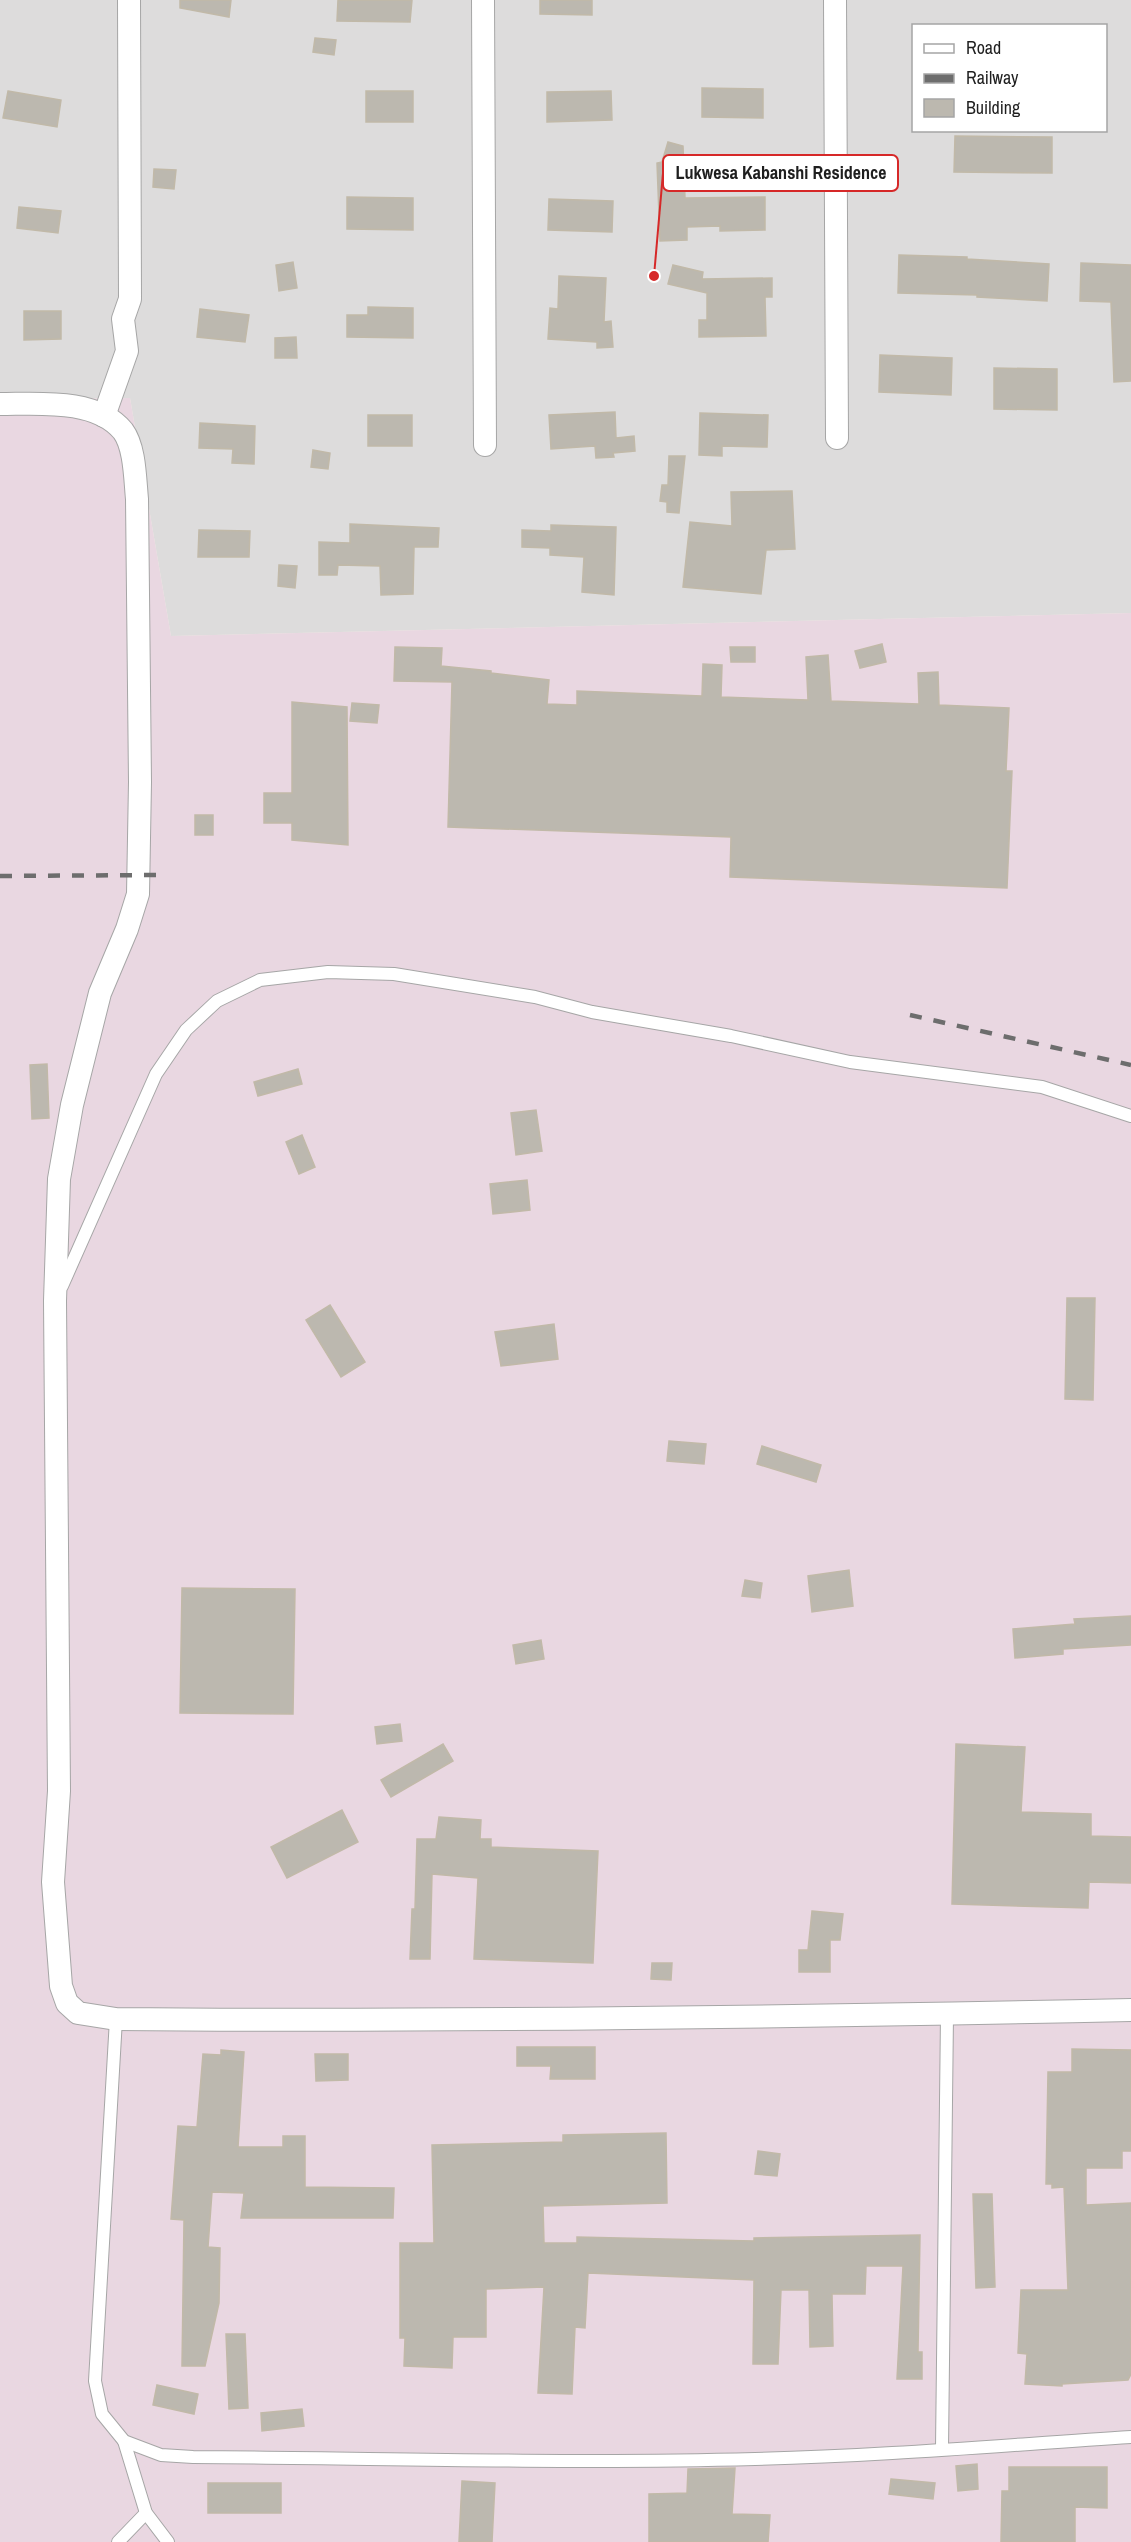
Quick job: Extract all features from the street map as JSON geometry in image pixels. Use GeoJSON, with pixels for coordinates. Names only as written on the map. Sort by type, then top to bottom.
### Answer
{"type":"FeatureCollection","features":[{"type":"Feature","properties":{"kind":"street"},"geometry":{"type":"LineString","coordinates":[[104,416],[128,351],[123,319],[130,299],[129,0]]}},
{"type":"Feature","properties":{"kind":"street"},"geometry":{"type":"LineString","coordinates":[[483,0],[485,445]]}},
{"type":"Feature","properties":{"kind":"street"},"geometry":{"type":"LineString","coordinates":[[835,0],[837,438]]}},
{"type":"Feature","properties":{"kind":"street"},"geometry":{"type":"LineString","coordinates":[[0,404],[50,405],[84,409],[104,416],[123,432],[133,458],[137,498],[140,783],[138,894],[127,929],[100,993],[72,1105],[59,1179],[55,1300],[59,1791],[53,1882],[61,1986],[67,2003],[78,2013],[116,2019],[407,2022],[786,2015],[947,2015],[1131,2010]]}},
{"type":"Feature","properties":{"kind":"lane"},"geometry":{"type":"LineString","coordinates":[[55,1300],[156,1074],[186,1030],[217,1001],[260,980],[328,972],[394,974],[535,997],[592,1012],[731,1036],[850,1062],[1042,1087],[1131,1116]]}},
{"type":"Feature","properties":{"kind":"lane"},"geometry":{"type":"LineString","coordinates":[[942,2448],[947,2015]]}},
{"type":"Feature","properties":{"kind":"lane"},"geometry":{"type":"LineString","coordinates":[[116,2019],[95,2381],[102,2414],[124,2441],[146,2513],[168,2542]]}},
{"type":"Feature","properties":{"kind":"lane"},"geometry":{"type":"LineString","coordinates":[[124,2441],[161,2455],[205,2457],[754,2459],[915,2452],[942,2448],[1131,2437]]}},
{"type":"Feature","properties":{"kind":"lane"},"geometry":{"type":"LineString","coordinates":[[118,2542],[146,2513]]}},
{"type":"Feature","properties":{"kind":"shaded area"},"geometry":{"type":"Polygon","coordinates":[[[0,0],[1131,0],[1131,613],[171,636],[130,398],[0,399],[0,0]]]}},
{"type":"Feature","properties":{"kind":"shaded area"},"geometry":{"type":"Polygon","coordinates":[[[130,398],[171,636],[1131,613],[1131,2542],[0,2542],[0,399],[130,398]]]}},
{"type":"Feature","properties":{"kind":"building"},"geometry":{"type":"Polygon","coordinates":[[[180,0],[231,0],[229,17],[180,8],[180,0]]]}},
{"type":"Feature","properties":{"kind":"building"},"geometry":{"type":"Polygon","coordinates":[[[338,0],[412,0],[410,22],[337,21],[338,0]]]}},
{"type":"Feature","properties":{"kind":"building"},"geometry":{"type":"Polygon","coordinates":[[[540,0],[592,0],[592,15],[540,14],[540,0]]]}},
{"type":"Feature","properties":{"kind":"building"},"geometry":{"type":"Polygon","coordinates":[[[315,38],[336,40],[334,55],[313,52],[315,38]]]}},
{"type":"Feature","properties":{"kind":"building"},"geometry":{"type":"Polygon","coordinates":[[[702,88],[763,89],[763,118],[702,117],[702,88]]]}},
{"type":"Feature","properties":{"kind":"building"},"geometry":{"type":"Polygon","coordinates":[[[8,91],[61,100],[57,127],[3,118],[8,91]]]}},
{"type":"Feature","properties":{"kind":"building"},"geometry":{"type":"Polygon","coordinates":[[[366,91],[413,91],[413,122],[366,122],[366,91]]]}},
{"type":"Feature","properties":{"kind":"building"},"geometry":{"type":"Polygon","coordinates":[[[611,91],[612,120],[547,122],[547,92],[611,91]]]}},
{"type":"Feature","properties":{"kind":"building"},"geometry":{"type":"Polygon","coordinates":[[[955,136],[1052,137],[1052,173],[954,172],[955,136]]]}},
{"type":"Feature","properties":{"kind":"building"},"geometry":{"type":"Polygon","coordinates":[[[668,142],[683,146],[685,198],[765,197],[765,230],[720,231],[720,226],[687,227],[687,240],[660,241],[657,163],[662,162],[668,142]]]}},
{"type":"Feature","properties":{"kind":"building"},"geometry":{"type":"Polygon","coordinates":[[[154,169],[176,170],[174,189],[153,187],[154,169]]]}},
{"type":"Feature","properties":{"kind":"building"},"geometry":{"type":"Polygon","coordinates":[[[347,197],[413,198],[413,230],[347,229],[347,197]]]}},
{"type":"Feature","properties":{"kind":"building"},"geometry":{"type":"Polygon","coordinates":[[[549,199],[613,201],[612,232],[548,230],[549,199]]]}},
{"type":"Feature","properties":{"kind":"building"},"geometry":{"type":"Polygon","coordinates":[[[19,207],[61,211],[58,233],[17,228],[19,207]]]}},
{"type":"Feature","properties":{"kind":"building"},"geometry":{"type":"Polygon","coordinates":[[[899,255],[967,257],[967,259],[1049,264],[1047,301],[977,297],[977,295],[898,293],[899,255]]]}},
{"type":"Feature","properties":{"kind":"building"},"geometry":{"type":"Polygon","coordinates":[[[293,262],[297,288],[279,291],[276,265],[293,262]]]}},
{"type":"Feature","properties":{"kind":"building"},"geometry":{"type":"Polygon","coordinates":[[[1081,263],[1131,265],[1131,381],[1114,382],[1111,302],[1080,301],[1081,263]]]}},
{"type":"Feature","properties":{"kind":"building"},"geometry":{"type":"Polygon","coordinates":[[[673,265],[703,272],[702,279],[772,278],[772,297],[765,297],[766,336],[699,337],[699,320],[707,320],[707,293],[668,284],[673,265]]]}},
{"type":"Feature","properties":{"kind":"building"},"geometry":{"type":"Polygon","coordinates":[[[559,276],[606,278],[604,322],[611,321],[613,347],[597,348],[597,342],[548,339],[550,308],[558,309],[559,276]]]}},
{"type":"Feature","properties":{"kind":"building"},"geometry":{"type":"Polygon","coordinates":[[[368,307],[413,308],[413,338],[347,337],[347,315],[368,315],[368,307]]]}},
{"type":"Feature","properties":{"kind":"building"},"geometry":{"type":"Polygon","coordinates":[[[200,309],[249,315],[245,342],[197,337],[200,309]]]}},
{"type":"Feature","properties":{"kind":"building"},"geometry":{"type":"Polygon","coordinates":[[[24,311],[61,311],[61,339],[24,340],[24,311]]]}},
{"type":"Feature","properties":{"kind":"building"},"geometry":{"type":"Polygon","coordinates":[[[296,337],[297,358],[275,358],[275,338],[296,337]]]}},
{"type":"Feature","properties":{"kind":"building"},"geometry":{"type":"Polygon","coordinates":[[[880,355],[952,358],[951,395],[879,392],[880,355]]]}},
{"type":"Feature","properties":{"kind":"building"},"geometry":{"type":"Polygon","coordinates":[[[994,368],[1057,369],[1057,410],[994,409],[994,368]]]}},
{"type":"Feature","properties":{"kind":"building"},"geometry":{"type":"Polygon","coordinates":[[[615,412],[616,438],[634,436],[635,451],[613,453],[614,457],[596,458],[595,446],[551,449],[549,415],[615,412]]]}},
{"type":"Feature","properties":{"kind":"building"},"geometry":{"type":"Polygon","coordinates":[[[700,413],[768,415],[767,447],[722,446],[722,456],[699,455],[700,413]]]}},
{"type":"Feature","properties":{"kind":"building"},"geometry":{"type":"Polygon","coordinates":[[[368,415],[412,415],[412,446],[368,446],[368,415]]]}},
{"type":"Feature","properties":{"kind":"building"},"geometry":{"type":"Polygon","coordinates":[[[200,423],[255,426],[254,464],[232,463],[233,449],[199,448],[200,423]]]}},
{"type":"Feature","properties":{"kind":"building"},"geometry":{"type":"Polygon","coordinates":[[[313,450],[330,453],[328,469],[311,467],[313,450]]]}},
{"type":"Feature","properties":{"kind":"building"},"geometry":{"type":"Polygon","coordinates":[[[669,456],[685,456],[679,513],[667,512],[667,502],[660,501],[662,485],[668,485],[669,456]]]}},
{"type":"Feature","properties":{"kind":"building"},"geometry":{"type":"Polygon","coordinates":[[[792,491],[795,549],[766,550],[761,594],[683,587],[690,522],[732,526],[731,492],[792,491]]]}},
{"type":"Feature","properties":{"kind":"building"},"geometry":{"type":"Polygon","coordinates":[[[350,524],[439,528],[438,547],[414,547],[413,594],[381,595],[380,566],[338,565],[337,575],[319,575],[319,542],[350,543],[350,524]]]}},
{"type":"Feature","properties":{"kind":"building"},"geometry":{"type":"Polygon","coordinates":[[[551,525],[616,527],[614,595],[582,592],[584,557],[550,555],[550,548],[522,547],[522,530],[551,531],[551,525]]]}},
{"type":"Feature","properties":{"kind":"building"},"geometry":{"type":"Polygon","coordinates":[[[199,530],[250,531],[249,557],[198,557],[199,530]]]}},
{"type":"Feature","properties":{"kind":"building"},"geometry":{"type":"Polygon","coordinates":[[[279,565],[297,566],[295,588],[278,586],[279,565]]]}},
{"type":"Feature","properties":{"kind":"building"},"geometry":{"type":"Polygon","coordinates":[[[882,644],[886,662],[860,668],[855,651],[882,644]]]}},
{"type":"Feature","properties":{"kind":"building"},"geometry":{"type":"Polygon","coordinates":[[[395,647],[442,648],[441,666],[549,680],[547,704],[577,705],[577,691],[702,696],[703,664],[722,665],[721,697],[808,700],[806,657],[828,655],[831,701],[919,704],[918,673],[938,672],[939,705],[1009,708],[1006,771],[1012,771],[1007,888],[730,877],[731,837],[448,827],[452,682],[394,681],[395,647]]]}},
{"type":"Feature","properties":{"kind":"building"},"geometry":{"type":"Polygon","coordinates":[[[730,647],[755,647],[755,662],[731,662],[730,647]]]}},
{"type":"Feature","properties":{"kind":"building"},"geometry":{"type":"Polygon","coordinates":[[[292,702],[347,707],[348,845],[292,840],[292,823],[264,823],[264,793],[292,793],[292,702]]]}},
{"type":"Feature","properties":{"kind":"building"},"geometry":{"type":"Polygon","coordinates":[[[352,703],[379,705],[377,723],[350,721],[352,703]]]}},
{"type":"Feature","properties":{"kind":"building"},"geometry":{"type":"Polygon","coordinates":[[[195,815],[213,815],[213,835],[195,835],[195,815]]]}},
{"type":"Feature","properties":{"kind":"building"},"geometry":{"type":"Polygon","coordinates":[[[47,1064],[49,1118],[32,1119],[30,1065],[47,1064]]]}},
{"type":"Feature","properties":{"kind":"building"},"geometry":{"type":"Polygon","coordinates":[[[298,1069],[302,1084],[258,1096],[254,1082],[298,1069]]]}},
{"type":"Feature","properties":{"kind":"building"},"geometry":{"type":"Polygon","coordinates":[[[536,1110],[542,1151],[516,1155],[511,1113],[536,1110]]]}},
{"type":"Feature","properties":{"kind":"building"},"geometry":{"type":"Polygon","coordinates":[[[302,1135],[315,1167],[299,1174],[286,1142],[302,1135]]]}},
{"type":"Feature","properties":{"kind":"building"},"geometry":{"type":"Polygon","coordinates":[[[527,1180],[530,1210],[493,1214],[490,1184],[527,1180]]]}},
{"type":"Feature","properties":{"kind":"building"},"geometry":{"type":"Polygon","coordinates":[[[1067,1298],[1095,1298],[1093,1400],[1065,1399],[1067,1298]]]}},
{"type":"Feature","properties":{"kind":"building"},"geometry":{"type":"Polygon","coordinates":[[[330,1305],[365,1362],[341,1377],[306,1320],[330,1305]]]}},
{"type":"Feature","properties":{"kind":"building"},"geometry":{"type":"Polygon","coordinates":[[[554,1324],[558,1359],[501,1366],[495,1332],[554,1324]]]}},
{"type":"Feature","properties":{"kind":"building"},"geometry":{"type":"Polygon","coordinates":[[[669,1441],[706,1444],[704,1464],[667,1461],[669,1441]]]}},
{"type":"Feature","properties":{"kind":"building"},"geometry":{"type":"Polygon","coordinates":[[[762,1446],[821,1465],[816,1482],[757,1464],[762,1446]]]}},
{"type":"Feature","properties":{"kind":"building"},"geometry":{"type":"Polygon","coordinates":[[[849,1570],[853,1606],[812,1612],[808,1576],[849,1570]]]}},
{"type":"Feature","properties":{"kind":"building"},"geometry":{"type":"Polygon","coordinates":[[[745,1580],[762,1583],[760,1598],[742,1596],[745,1580]]]}},
{"type":"Feature","properties":{"kind":"building"},"geometry":{"type":"Polygon","coordinates":[[[182,1588],[295,1589],[293,1714],[180,1713],[182,1588]]]}},
{"type":"Feature","properties":{"kind":"building"},"geometry":{"type":"Polygon","coordinates":[[[1131,1616],[1131,1645],[1063,1649],[1063,1654],[1015,1658],[1013,1629],[1075,1624],[1074,1619],[1131,1616]]]}},
{"type":"Feature","properties":{"kind":"building"},"geometry":{"type":"Polygon","coordinates":[[[541,1640],[544,1659],[516,1664],[513,1645],[541,1640]]]}},
{"type":"Feature","properties":{"kind":"building"},"geometry":{"type":"Polygon","coordinates":[[[400,1724],[402,1741],[377,1744],[375,1727],[400,1724]]]}},
{"type":"Feature","properties":{"kind":"building"},"geometry":{"type":"Polygon","coordinates":[[[443,1744],[453,1761],[391,1797],[381,1780],[443,1744]]]}},
{"type":"Feature","properties":{"kind":"building"},"geometry":{"type":"Polygon","coordinates":[[[956,1744],[1025,1747],[1021,1812],[1091,1814],[1091,1836],[1131,1837],[1131,1883],[1089,1882],[1088,1908],[952,1904],[956,1744]]]}},
{"type":"Feature","properties":{"kind":"building"},"geometry":{"type":"Polygon","coordinates":[[[342,1810],[358,1842],[287,1878],[271,1847],[342,1810]]]}},
{"type":"Feature","properties":{"kind":"building"},"geometry":{"type":"Polygon","coordinates":[[[439,1817],[481,1820],[480,1839],[491,1839],[491,1847],[598,1851],[593,1963],[474,1959],[478,1878],[432,1874],[430,1959],[410,1959],[412,1909],[415,1909],[417,1839],[436,1839],[439,1817]]]}},
{"type":"Feature","properties":{"kind":"building"},"geometry":{"type":"Polygon","coordinates":[[[812,1911],[843,1914],[840,1940],[830,1940],[830,1972],[799,1972],[799,1950],[808,1950],[812,1911]]]}},
{"type":"Feature","properties":{"kind":"building"},"geometry":{"type":"Polygon","coordinates":[[[652,1963],[672,1963],[671,1980],[651,1979],[652,1963]]]}},
{"type":"Feature","properties":{"kind":"building"},"geometry":{"type":"Polygon","coordinates":[[[517,2047],[595,2047],[595,2079],[550,2079],[551,2066],[517,2066],[517,2047]]]}},
{"type":"Feature","properties":{"kind":"building"},"geometry":{"type":"Polygon","coordinates":[[[1072,2049],[1131,2050],[1131,2151],[1122,2151],[1122,2168],[1086,2168],[1086,2205],[1131,2203],[1131,2374],[1128,2380],[1062,2384],[1062,2386],[1025,2384],[1027,2354],[1018,2353],[1021,2290],[1068,2290],[1064,2187],[1052,2188],[1052,2184],[1046,2184],[1048,2072],[1072,2072],[1072,2049]]]}},
{"type":"Feature","properties":{"kind":"building"},"geometry":{"type":"Polygon","coordinates":[[[221,2050],[244,2052],[238,2147],[283,2147],[283,2136],[305,2136],[305,2187],[394,2188],[393,2218],[241,2218],[244,2193],[212,2192],[208,2247],[220,2248],[219,2303],[205,2366],[182,2366],[184,2220],[171,2219],[178,2126],[197,2127],[203,2054],[221,2055],[221,2050]]]}},
{"type":"Feature","properties":{"kind":"building"},"geometry":{"type":"Polygon","coordinates":[[[315,2054],[348,2054],[348,2080],[316,2081],[315,2054]]]}},
{"type":"Feature","properties":{"kind":"building"},"geometry":{"type":"Polygon","coordinates":[[[666,2133],[667,2203],[543,2206],[544,2243],[577,2243],[577,2237],[754,2241],[754,2238],[920,2235],[918,2352],[922,2352],[922,2379],[897,2379],[903,2266],[866,2266],[865,2294],[832,2294],[833,2346],[810,2347],[809,2290],[781,2290],[778,2364],[753,2364],[754,2280],[588,2273],[585,2328],[575,2327],[572,2394],[538,2393],[544,2287],[486,2289],[486,2337],[453,2337],[452,2368],[404,2366],[405,2338],[400,2338],[400,2243],[434,2243],[432,2145],[563,2142],[563,2135],[666,2133]]]}},
{"type":"Feature","properties":{"kind":"building"},"geometry":{"type":"Polygon","coordinates":[[[758,2151],[780,2154],[777,2176],[755,2174],[758,2151]]]}},
{"type":"Feature","properties":{"kind":"building"},"geometry":{"type":"Polygon","coordinates":[[[973,2194],[992,2194],[995,2287],[976,2288],[973,2194]]]}},
{"type":"Feature","properties":{"kind":"building"},"geometry":{"type":"Polygon","coordinates":[[[226,2334],[245,2334],[248,2408],[229,2409],[226,2334]]]}},
{"type":"Feature","properties":{"kind":"building"},"geometry":{"type":"Polygon","coordinates":[[[157,2385],[198,2394],[194,2414],[153,2405],[157,2385]]]}},
{"type":"Feature","properties":{"kind":"building"},"geometry":{"type":"Polygon","coordinates":[[[302,2409],[304,2426],[262,2431],[261,2413],[302,2409]]]}},
{"type":"Feature","properties":{"kind":"building"},"geometry":{"type":"Polygon","coordinates":[[[977,2464],[978,2489],[958,2491],[956,2466],[977,2464]]]}},
{"type":"Feature","properties":{"kind":"building"},"geometry":{"type":"Polygon","coordinates":[[[1009,2467],[1107,2467],[1107,2508],[1075,2507],[1075,2542],[1001,2542],[1002,2491],[1009,2491],[1009,2467]]]}},
{"type":"Feature","properties":{"kind":"building"},"geometry":{"type":"Polygon","coordinates":[[[735,2468],[732,2514],[770,2515],[768,2542],[649,2542],[649,2494],[687,2493],[688,2469],[735,2468]]]}},
{"type":"Feature","properties":{"kind":"building"},"geometry":{"type":"Polygon","coordinates":[[[891,2479],[935,2483],[933,2499],[889,2494],[891,2479]]]}},
{"type":"Feature","properties":{"kind":"building"},"geometry":{"type":"Polygon","coordinates":[[[462,2481],[495,2483],[492,2542],[459,2542],[462,2481]]]}},
{"type":"Feature","properties":{"kind":"building"},"geometry":{"type":"Polygon","coordinates":[[[208,2483],[281,2483],[281,2513],[208,2513],[208,2483]]]}},
{"type":"Feature","properties":{"kind":"railway"},"geometry":{"type":"LineString","coordinates":[[0,876],[159,875]]}},
{"type":"Feature","properties":{"kind":"railway"},"geometry":{"type":"LineString","coordinates":[[910,1015],[1131,1065]]}},
{"type":"Feature","properties":{"kind":"place","name":"Lukwesa Kabanshi Residence"},"geometry":{"type":"Point","coordinates":[654,276]}}]}
